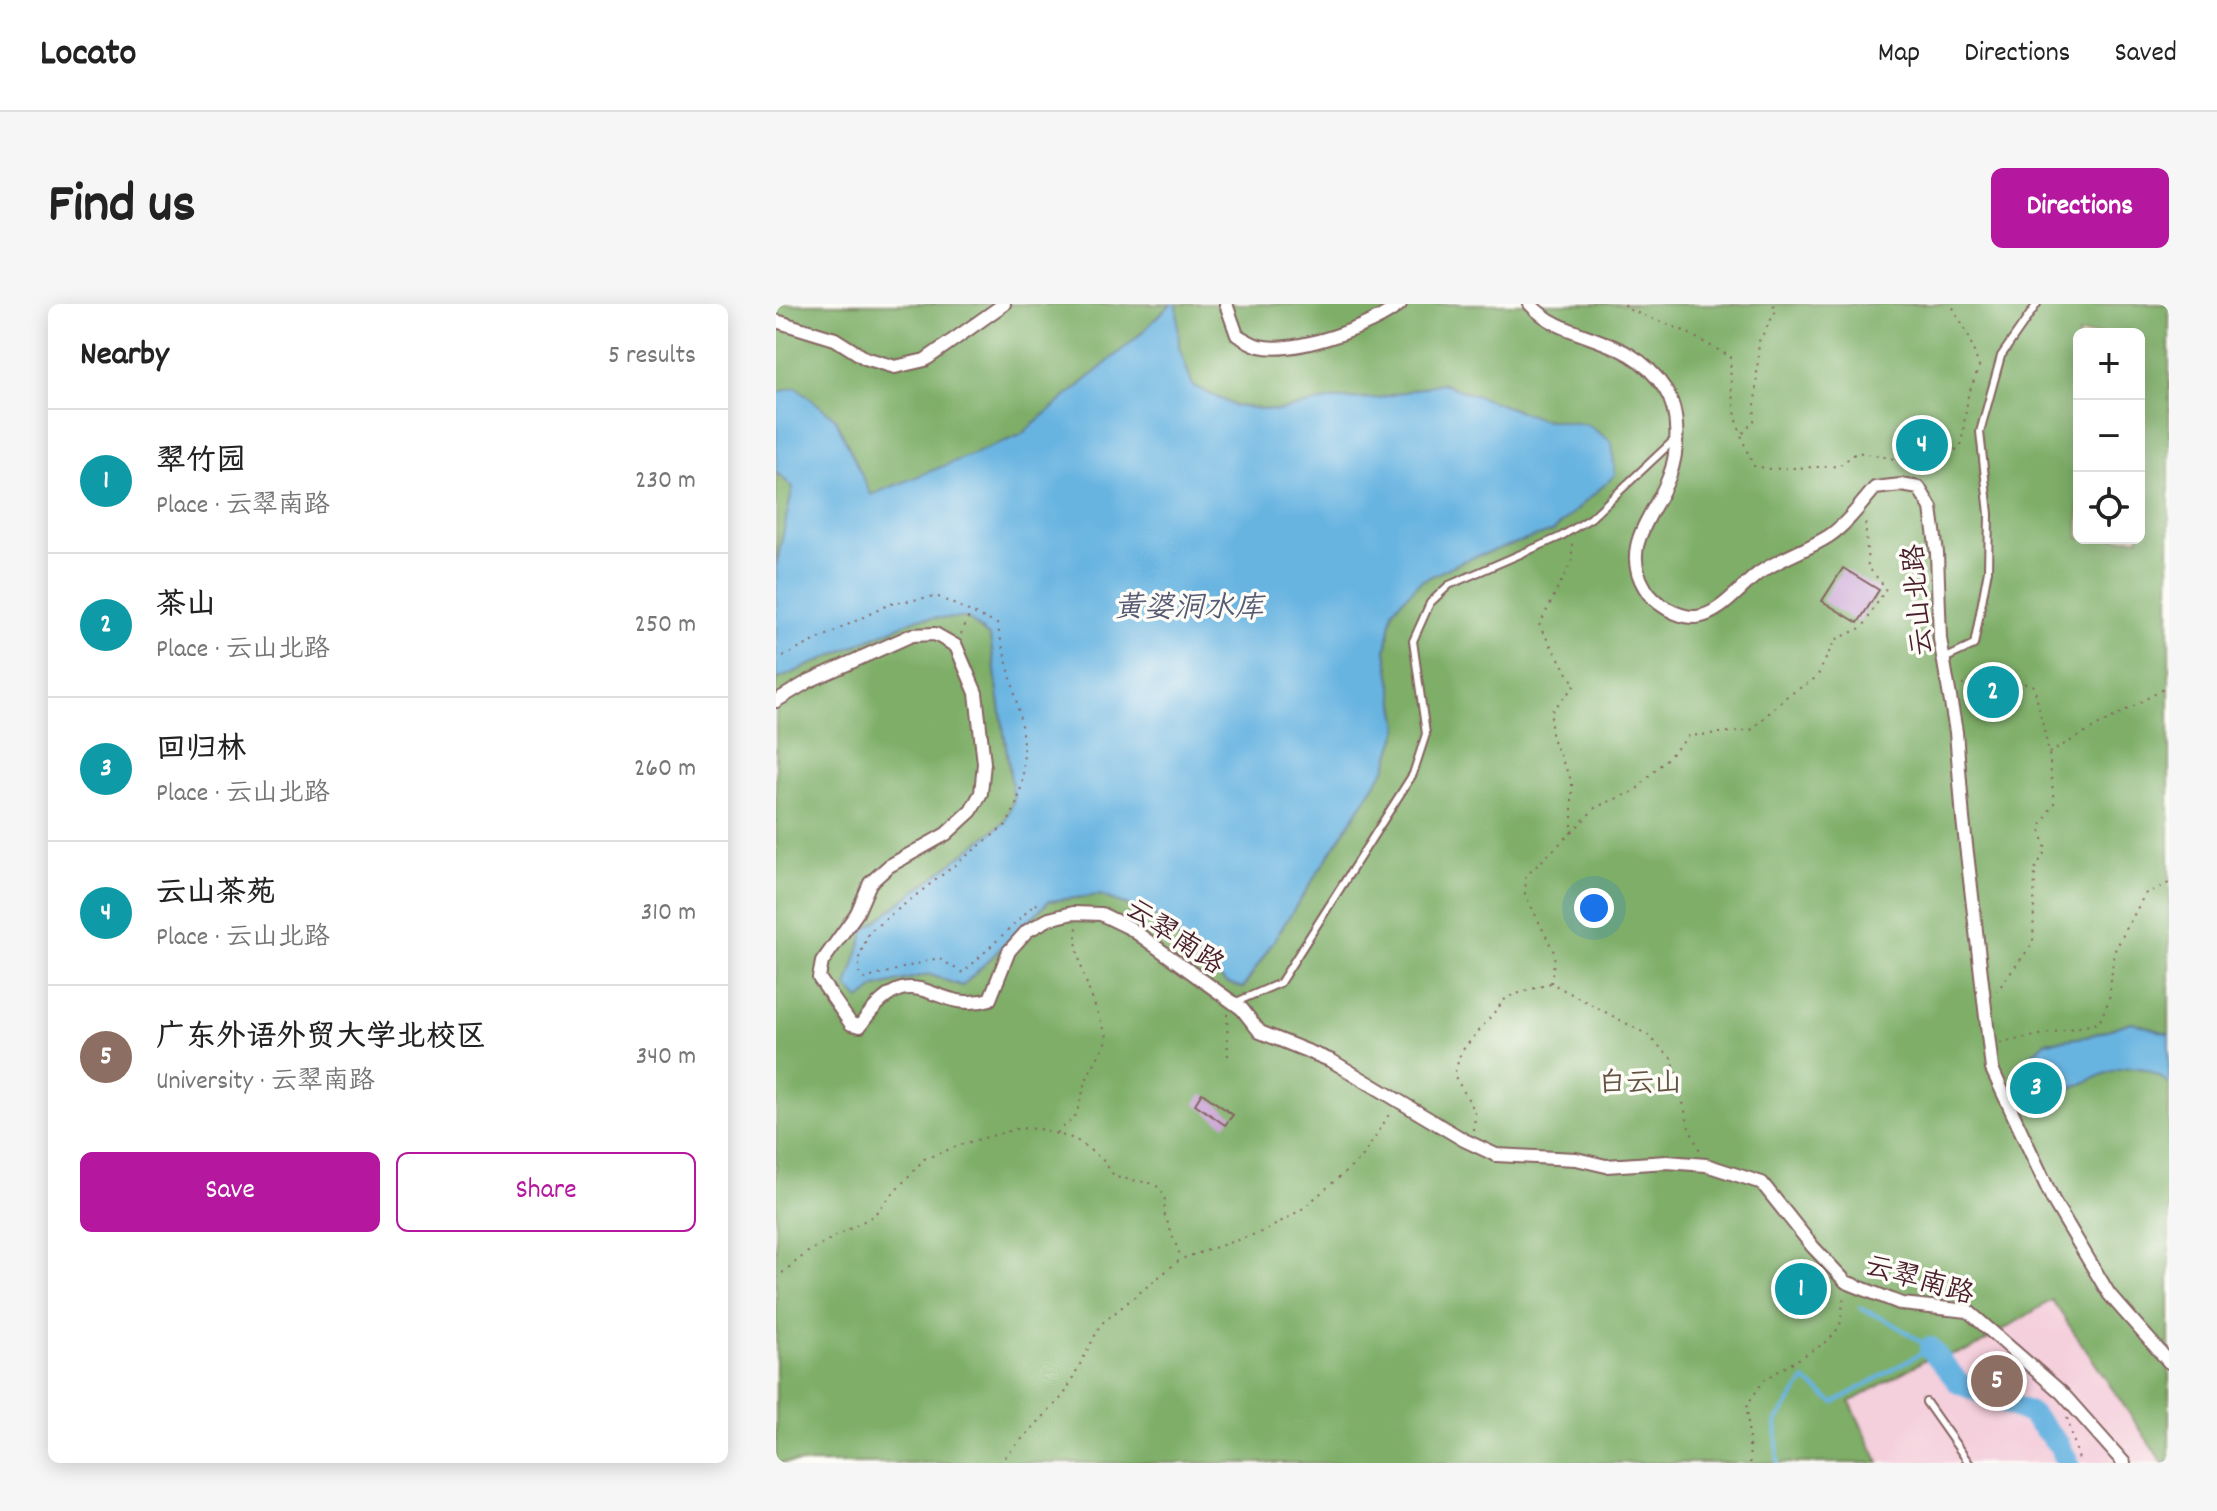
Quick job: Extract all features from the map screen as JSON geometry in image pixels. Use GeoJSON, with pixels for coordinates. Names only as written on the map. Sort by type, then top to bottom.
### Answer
{"type":"FeatureCollection","features":[{"type":"Feature","properties":{"kind":"street"},"geometry":{"type":"LineString","coordinates":[[776,321],[835,339],[865,358],[895,367],[925,360],[1004,304]]}},
{"type":"Feature","properties":{"kind":"street"},"geometry":{"type":"LineString","coordinates":[[1226,304],[1237,335],[1261,347],[1303,344],[1342,332],[1384,318],[1400,304]]}},
{"type":"Feature","properties":{"kind":"street"},"geometry":{"type":"LineString","coordinates":[[1530,304],[1541,317],[1619,347],[1650,369],[1666,390],[1677,415],[1670,475],[1635,544],[1637,570],[1645,590],[1665,608],[1694,618],[1714,611],[1761,572],[1830,535],[1875,488],[1901,485],[1919,488]]}},
{"type":"Feature","properties":{"kind":"street","name":"云山北路"},"geometry":{"type":"LineString","coordinates":[[1919,488],[1931,508],[1935,538],[1944,659],[1956,732],[1983,1009],[1992,1069],[2014,1122],[2053,1200],[2109,1294],[2169,1362]]}},
{"type":"Feature","properties":{"kind":"street"},"geometry":{"type":"LineString","coordinates":[[776,701],[809,681],[912,635],[935,634],[956,646]]}},
{"type":"Feature","properties":{"kind":"street","name":"云翠南路"},"geometry":{"type":"LineString","coordinates":[[956,646],[976,693],[984,763],[981,793],[971,811],[946,834],[889,866],[870,883],[857,913],[822,962],[819,978],[851,1024],[860,1026],[875,1005],[890,994],[917,986],[971,1005],[990,999],[1009,951],[1027,931],[1049,919],[1083,913],[1101,914],[1130,928],[1232,1001],[1260,1032],[1332,1061],[1397,1102],[1496,1155],[1576,1159],[1606,1166],[1667,1162],[1706,1165],[1762,1183],[1813,1247],[1846,1282],[1902,1304],[1968,1311],[2062,1393],[2124,1463]]}},
{"type":"Feature","properties":{"kind":"lane"},"geometry":{"type":"LineString","coordinates":[[1944,659],[1974,645],[1988,570],[1989,514],[1980,432],[2001,356],[2037,304]]}},
{"type":"Feature","properties":{"kind":"lane"},"geometry":{"type":"LineString","coordinates":[[1232,1001],[1280,983],[1413,774],[1426,734],[1413,641],[1430,603],[1449,585],[1591,518],[1674,440]]}},
{"type":"Feature","properties":{"kind":"lane"},"geometry":{"type":"LineString","coordinates":[[1926,1402],[1969,1463]]}},
{"type":"Feature","properties":{"kind":"path"},"geometry":{"type":"LineString","coordinates":[[1625,304],[1627,309],[1682,330],[1731,357],[1729,379],[1742,434],[1754,466],[1771,469],[1839,466],[1857,452],[1895,459],[1922,474]]}},
{"type":"Feature","properties":{"kind":"path"},"geometry":{"type":"LineString","coordinates":[[1742,434],[1754,421],[1759,341],[1776,311],[1773,304]]}},
{"type":"Feature","properties":{"kind":"path"},"geometry":{"type":"LineString","coordinates":[[1919,488],[1922,474],[1961,446],[1968,396],[1979,367],[1968,334],[1951,304]]}},
{"type":"Feature","properties":{"kind":"path"},"geometry":{"type":"LineString","coordinates":[[1551,983],[1555,954],[1525,894],[1526,876],[1596,807],[1635,791],[1689,736],[1751,730],[1786,697],[1817,677],[1835,640],[1863,627],[1886,588],[1868,567],[1864,523],[1867,511]]}},
{"type":"Feature","properties":{"kind":"path"},"geometry":{"type":"LineString","coordinates":[[1571,530],[1572,560],[1539,626],[1575,685],[1551,712],[1551,736],[1572,782],[1572,832]]}},
{"type":"Feature","properties":{"kind":"path"},"geometry":{"type":"LineString","coordinates":[[776,660],[890,604],[936,596],[997,624],[1022,730],[1023,779],[1019,806],[1006,825],[869,932],[859,958],[859,973],[864,979],[938,958],[963,973],[1036,903]]}},
{"type":"Feature","properties":{"kind":"path"},"geometry":{"type":"LineString","coordinates":[[956,646],[970,614]]}},
{"type":"Feature","properties":{"kind":"path"},"geometry":{"type":"LineString","coordinates":[[1949,688],[1999,677],[2034,686],[2049,753],[2054,803],[2040,827],[2046,850],[2035,869],[2033,943],[1983,1009]]}},
{"type":"Feature","properties":{"kind":"path"},"geometry":{"type":"LineString","coordinates":[[2049,753],[2169,686]]}},
{"type":"Feature","properties":{"kind":"path"},"geometry":{"type":"LineString","coordinates":[[1988,1046],[2099,1023],[2109,1000],[2114,952],[2145,894],[2169,883]]}},
{"type":"Feature","properties":{"kind":"path"},"geometry":{"type":"LineString","coordinates":[[1056,1134],[1076,1115],[1088,1075],[1108,1039],[1074,933],[1083,913]]}},
{"type":"Feature","properties":{"kind":"path"},"geometry":{"type":"LineString","coordinates":[[1474,1145],[1475,1111],[1454,1075],[1461,1052],[1507,997],[1551,983],[1648,1035],[1673,1060],[1689,1128],[1706,1165]]}},
{"type":"Feature","properties":{"kind":"path"},"geometry":{"type":"LineString","coordinates":[[1228,1061],[1226,1004],[1232,1001]]}},
{"type":"Feature","properties":{"kind":"path"},"geometry":{"type":"LineString","coordinates":[[999,1463],[1064,1395],[1101,1324],[1181,1259],[1267,1230],[1302,1209],[1362,1158],[1397,1102]]}},
{"type":"Feature","properties":{"kind":"path"},"geometry":{"type":"LineString","coordinates":[[776,1278],[809,1251],[873,1216],[924,1159],[1020,1128],[1075,1139],[1093,1152],[1115,1177],[1155,1184],[1165,1195],[1164,1213],[1181,1259]]}},
{"type":"Feature","properties":{"kind":"path"},"geometry":{"type":"LineString","coordinates":[[1750,1463],[1747,1405],[1764,1380],[1828,1341],[1840,1326],[1846,1282]]}},
{"type":"Feature","properties":{"kind":"path"},"geometry":{"type":"LineString","coordinates":[[2062,1393],[2070,1437],[2080,1463]]}},
{"type":"Feature","properties":{"kind":"shaded area"},"geometry":{"type":"Polygon","coordinates":[[[2052,1300],[2163,1463],[1879,1463],[1849,1402],[1925,1360],[1970,1350],[2052,1300]]]}},
{"type":"Feature","properties":{"kind":"green space"},"geometry":{"type":"Polygon","coordinates":[[[776,304],[1171,304],[1136,338],[1021,435],[871,496],[835,418],[776,393],[776,304]]]}},
{"type":"Feature","properties":{"kind":"green space","name":"白云山"},"geometry":{"type":"Polygon","coordinates":[[[1177,304],[2169,304],[2169,1034],[2132,1022],[2086,1037],[2046,1042],[2070,1089],[2120,1068],[2132,1067],[2156,1074],[2169,1084],[2169,1463],[2163,1463],[2052,1300],[1970,1350],[1925,1360],[1850,1402],[1879,1463],[776,1463],[776,680],[918,618],[967,618],[990,637],[1014,801],[1005,822],[865,930],[876,987],[928,974],[962,986],[1049,901],[1100,895],[1157,917],[1182,945],[1243,988],[1386,767],[1399,728],[1386,651],[1393,609],[1421,581],[1465,560],[1588,425],[1541,419],[1441,383],[1379,398],[1332,399],[1279,411],[1235,406],[1193,386],[1179,347],[1177,304]]]}},
{"type":"Feature","properties":{"kind":"green space"},"geometry":{"type":"Polygon","coordinates":[[[776,472],[793,487],[776,567],[776,472]]]}},
{"type":"Feature","properties":{"kind":"water","name":"黄婆洞水库"},"geometry":{"type":"Polygon","coordinates":[[[1171,304],[1177,304],[1179,347],[1193,386],[1235,406],[1279,411],[1332,399],[1379,398],[1441,383],[1541,419],[1588,425],[1612,442],[1615,475],[1553,531],[1465,560],[1421,581],[1393,609],[1386,651],[1399,728],[1386,767],[1243,988],[1225,982],[1157,917],[1100,895],[1049,901],[962,986],[928,974],[876,987],[860,1000],[847,987],[865,930],[1005,822],[1014,800],[990,637],[967,618],[918,618],[776,680],[776,567],[793,487],[776,472],[776,393],[796,387],[835,418],[871,495],[1021,435],[1136,338],[1171,304]]]}},
{"type":"Feature","properties":{"kind":"water"},"geometry":{"type":"Polygon","coordinates":[[[2132,1022],[2169,1034],[2169,1084],[2156,1074],[2132,1067],[2120,1068],[2070,1089],[2023,1061],[2046,1042],[2086,1037],[2132,1022]]]}},
{"type":"Feature","properties":{"kind":"building"},"geometry":{"type":"Polygon","coordinates":[[[1843,568],[1879,590],[1858,623],[1822,601],[1843,568]]]}},
{"type":"Feature","properties":{"kind":"building"},"geometry":{"type":"Polygon","coordinates":[[[1202,1093],[1233,1115],[1225,1125],[1195,1104],[1202,1093]]]}},
{"type":"Feature","properties":{"kind":"waterway"},"geometry":{"type":"LineString","coordinates":[[1778,1463],[1776,1422],[1805,1380],[1834,1403],[1930,1348],[1892,1323],[1860,1308]]}},
{"type":"Feature","properties":{"kind":"waterway"},"geometry":{"type":"LineString","coordinates":[[1930,1348],[1959,1383],[2030,1413],[2059,1445],[2068,1463]]}},
{"type":"Feature","properties":{"kind":"place","name":"云山茶苑"},"geometry":{"type":"Point","coordinates":[1922,445]}},
{"type":"Feature","properties":{"kind":"place","name":"茶山"},"geometry":{"type":"Point","coordinates":[1993,692]}},
{"type":"Feature","properties":{"kind":"place","name":"回归林"},"geometry":{"type":"Point","coordinates":[2036,1088]}},
{"type":"Feature","properties":{"kind":"place","name":"翠竹园"},"geometry":{"type":"Point","coordinates":[1801,1289]}},
{"type":"Feature","properties":{"kind":"place","name":"广东外语外贸大学北校区"},"geometry":{"type":"Point","coordinates":[1997,1381]}}]}
